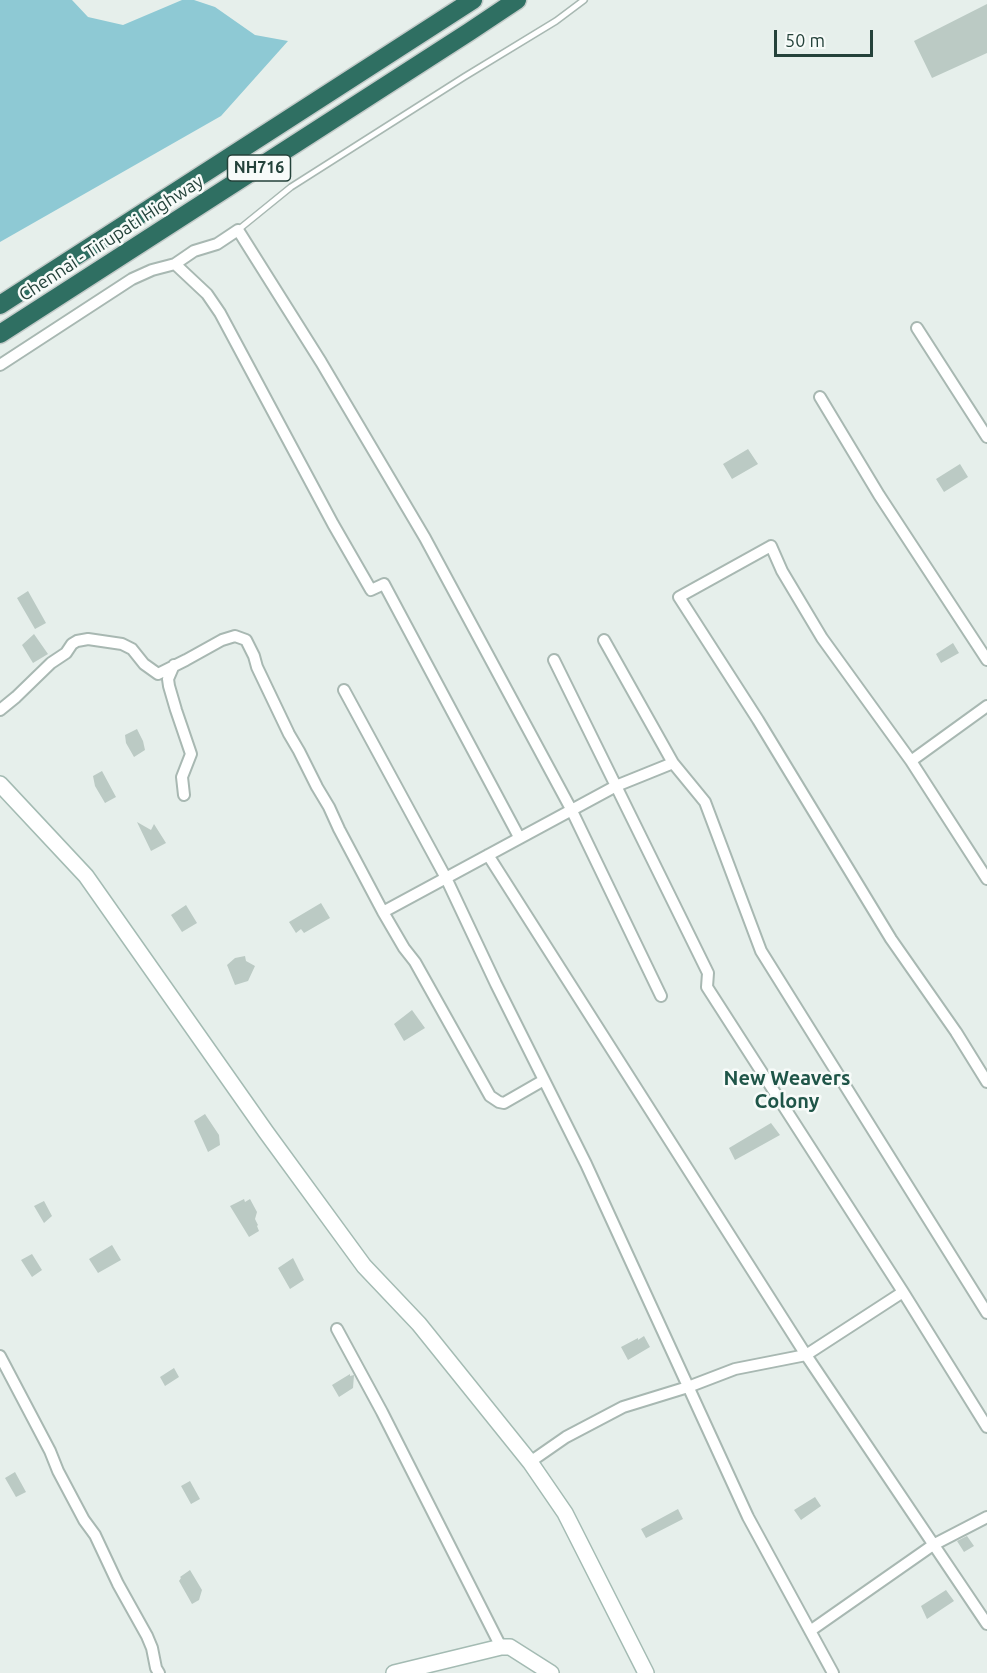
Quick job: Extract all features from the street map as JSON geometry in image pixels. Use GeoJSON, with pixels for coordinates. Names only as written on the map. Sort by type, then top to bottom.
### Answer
{"type":"FeatureCollection","features":[{"type":"Feature","properties":{"kind":"highway","name":"Chennai - Tirupati Highway"},"geometry":{"type":"LineString","coordinates":[[0,305],[473,0]]}},
{"type":"Feature","properties":{"kind":"highway","name":"Chennai - Tirupati Highway"},"geometry":{"type":"LineString","coordinates":[[0,334],[517,0]]}},
{"type":"Feature","properties":{"kind":"main road"},"geometry":{"type":"LineString","coordinates":[[0,784],[86,876],[259,1122],[364,1266],[419,1324],[530,1462],[565,1513],[646,1673]]}},
{"type":"Feature","properties":{"kind":"main road"},"geometry":{"type":"LineString","coordinates":[[394,1673],[501,1647],[510,1647],[551,1673]]}},
{"type":"Feature","properties":{"kind":"street"},"geometry":{"type":"LineString","coordinates":[[0,365],[132,279],[152,270],[175,264],[194,250],[218,244],[238,230],[321,362],[425,538],[571,809],[661,996]]}},
{"type":"Feature","properties":{"kind":"street"},"geometry":{"type":"LineString","coordinates":[[175,264],[207,294],[220,312],[333,524],[371,590],[384,584],[519,837]]}},
{"type":"Feature","properties":{"kind":"street"},"geometry":{"type":"LineString","coordinates":[[917,328],[987,438]]}},
{"type":"Feature","properties":{"kind":"street"},"geometry":{"type":"LineString","coordinates":[[820,397],[879,495],[987,660]]}},
{"type":"Feature","properties":{"kind":"street"},"geometry":{"type":"LineString","coordinates":[[987,879],[911,761],[822,638],[782,571],[771,546],[679,597],[758,720],[891,939],[956,1032],[987,1082]]}},
{"type":"Feature","properties":{"kind":"street"},"geometry":{"type":"LineString","coordinates":[[0,710],[51,663],[66,653],[77,640],[88,639],[122,644],[132,649],[144,664],[158,674],[222,640],[235,636],[246,640],[257,668],[316,787],[329,807],[383,912],[415,962],[490,1096],[504,1103],[544,1080]]}},
{"type":"Feature","properties":{"kind":"street"},"geometry":{"type":"LineString","coordinates":[[604,640],[673,763],[705,802],[761,951],[987,1314]]}},
{"type":"Feature","properties":{"kind":"street"},"geometry":{"type":"LineString","coordinates":[[554,660],[708,973],[707,987],[987,1427]]}},
{"type":"Feature","properties":{"kind":"street"},"geometry":{"type":"LineString","coordinates":[[174,665],[168,679],[169,686],[191,754],[182,777],[184,795]]}},
{"type":"Feature","properties":{"kind":"street"},"geometry":{"type":"LineString","coordinates":[[344,690],[446,878],[586,1164],[748,1517],[833,1673]]}},
{"type":"Feature","properties":{"kind":"street"},"geometry":{"type":"LineString","coordinates":[[911,761],[987,706]]}},
{"type":"Feature","properties":{"kind":"street"},"geometry":{"type":"LineString","coordinates":[[383,912],[571,809],[616,786],[673,763]]}},
{"type":"Feature","properties":{"kind":"street"},"geometry":{"type":"LineString","coordinates":[[488,855],[806,1355],[987,1624]]}},
{"type":"Feature","properties":{"kind":"street"},"geometry":{"type":"LineString","coordinates":[[530,1462],[566,1437],[623,1407],[688,1387],[735,1368],[806,1355],[903,1292]]}},
{"type":"Feature","properties":{"kind":"street"},"geometry":{"type":"LineString","coordinates":[[337,1329],[501,1647]]}},
{"type":"Feature","properties":{"kind":"street"},"geometry":{"type":"LineString","coordinates":[[0,1356],[50,1451],[58,1471],[84,1520],[95,1535],[118,1584],[147,1636],[159,1673]]}},
{"type":"Feature","properties":{"kind":"street"},"geometry":{"type":"LineString","coordinates":[[810,1631],[933,1545],[987,1517]]}},
{"type":"Feature","properties":{"kind":"lane"},"geometry":{"type":"LineString","coordinates":[[238,230],[291,187],[556,21],[585,0]]}},
{"type":"Feature","properties":{"kind":"water"},"geometry":{"type":"Polygon","coordinates":[[[0,0],[72,0],[88,17],[123,25],[182,0],[194,0],[215,7],[255,35],[288,41],[221,116],[0,242],[0,0]]]}},
{"type":"Feature","properties":{"kind":"building"},"geometry":{"type":"Polygon","coordinates":[[[987,4],[987,53],[932,78],[914,41],[987,4]]]}},
{"type":"Feature","properties":{"kind":"building"},"geometry":{"type":"Polygon","coordinates":[[[748,449],[758,464],[732,479],[723,464],[748,449]]]}},
{"type":"Feature","properties":{"kind":"building"},"geometry":{"type":"Polygon","coordinates":[[[960,464],[968,477],[944,492],[936,479],[960,464]]]}},
{"type":"Feature","properties":{"kind":"building"},"geometry":{"type":"Polygon","coordinates":[[[28,591],[46,623],[35,629],[17,598],[28,591]]]}},
{"type":"Feature","properties":{"kind":"building"},"geometry":{"type":"Polygon","coordinates":[[[34,634],[48,654],[33,663],[22,645],[34,634]]]}},
{"type":"Feature","properties":{"kind":"building"},"geometry":{"type":"Polygon","coordinates":[[[953,643],[959,653],[941,663],[936,654],[953,643]]]}},
{"type":"Feature","properties":{"kind":"building"},"geometry":{"type":"Polygon","coordinates":[[[137,729],[145,750],[134,757],[126,743],[125,735],[137,729]]]}},
{"type":"Feature","properties":{"kind":"building"},"geometry":{"type":"Polygon","coordinates":[[[102,771],[116,797],[105,803],[95,786],[93,776],[102,771]]]}},
{"type":"Feature","properties":{"kind":"building"},"geometry":{"type":"Polygon","coordinates":[[[137,822],[151,830],[154,824],[166,843],[151,851],[137,822]]]}},
{"type":"Feature","properties":{"kind":"building"},"geometry":{"type":"Polygon","coordinates":[[[321,903],[330,918],[304,933],[301,929],[296,933],[289,922],[321,903]]]}},
{"type":"Feature","properties":{"kind":"building"},"geometry":{"type":"Polygon","coordinates":[[[186,905],[197,923],[182,932],[171,915],[186,905]]]}},
{"type":"Feature","properties":{"kind":"building"},"geometry":{"type":"Polygon","coordinates":[[[245,956],[246,961],[255,966],[248,981],[235,985],[227,965],[235,958],[245,956]]]}},
{"type":"Feature","properties":{"kind":"building"},"geometry":{"type":"Polygon","coordinates":[[[412,1010],[425,1028],[404,1041],[394,1024],[412,1010]]]}},
{"type":"Feature","properties":{"kind":"building"},"geometry":{"type":"Polygon","coordinates":[[[205,1114],[219,1135],[220,1145],[208,1152],[194,1121],[205,1114]]]}},
{"type":"Feature","properties":{"kind":"building"},"geometry":{"type":"Polygon","coordinates":[[[771,1123],[780,1135],[735,1160],[729,1148],[771,1123]]]}},
{"type":"Feature","properties":{"kind":"building"},"geometry":{"type":"Polygon","coordinates":[[[244,1199],[245,1202],[250,1199],[257,1212],[255,1219],[259,1231],[249,1237],[230,1206],[244,1199]]]}},
{"type":"Feature","properties":{"kind":"building"},"geometry":{"type":"Polygon","coordinates":[[[44,1201],[52,1216],[44,1223],[34,1206],[44,1201]]]}},
{"type":"Feature","properties":{"kind":"building"},"geometry":{"type":"Polygon","coordinates":[[[112,1245],[121,1260],[98,1273],[89,1259],[112,1245]]]}},
{"type":"Feature","properties":{"kind":"building"},"geometry":{"type":"Polygon","coordinates":[[[32,1254],[42,1270],[32,1277],[21,1260],[32,1254]]]}},
{"type":"Feature","properties":{"kind":"building"},"geometry":{"type":"Polygon","coordinates":[[[293,1258],[304,1280],[290,1289],[278,1268],[293,1258]]]}},
{"type":"Feature","properties":{"kind":"building"},"geometry":{"type":"Polygon","coordinates":[[[644,1336],[650,1347],[628,1360],[621,1347],[644,1336]]]}},
{"type":"Feature","properties":{"kind":"building"},"geometry":{"type":"Polygon","coordinates":[[[174,1368],[179,1377],[165,1386],[160,1377],[174,1368]]]}},
{"type":"Feature","properties":{"kind":"building"},"geometry":{"type":"Polygon","coordinates":[[[350,1374],[350,1376],[354,1375],[353,1388],[339,1397],[332,1385],[350,1374]]]}},
{"type":"Feature","properties":{"kind":"building"},"geometry":{"type":"Polygon","coordinates":[[[15,1472],[26,1492],[16,1497],[5,1478],[15,1472]]]}},
{"type":"Feature","properties":{"kind":"building"},"geometry":{"type":"Polygon","coordinates":[[[190,1481],[200,1499],[191,1504],[181,1486],[190,1481]]]}},
{"type":"Feature","properties":{"kind":"building"},"geometry":{"type":"Polygon","coordinates":[[[815,1497],[821,1506],[801,1520],[794,1510],[815,1497]]]}},
{"type":"Feature","properties":{"kind":"building"},"geometry":{"type":"Polygon","coordinates":[[[678,1509],[683,1519],[646,1538],[641,1529],[678,1509]]]}},
{"type":"Feature","properties":{"kind":"building"},"geometry":{"type":"Polygon","coordinates":[[[967,1536],[974,1546],[964,1552],[957,1541],[967,1536]]]}},
{"type":"Feature","properties":{"kind":"building"},"geometry":{"type":"Polygon","coordinates":[[[190,1570],[202,1590],[199,1600],[192,1604],[179,1581],[180,1577],[190,1570]]]}},
{"type":"Feature","properties":{"kind":"building"},"geometry":{"type":"Polygon","coordinates":[[[946,1590],[954,1601],[927,1619],[921,1606],[946,1590]]]}},
{"type":"Feature","properties":{"kind":"district","name":"New Weavers Colony"},"geometry":{"type":"Point","coordinates":[787,1090]}}]}
